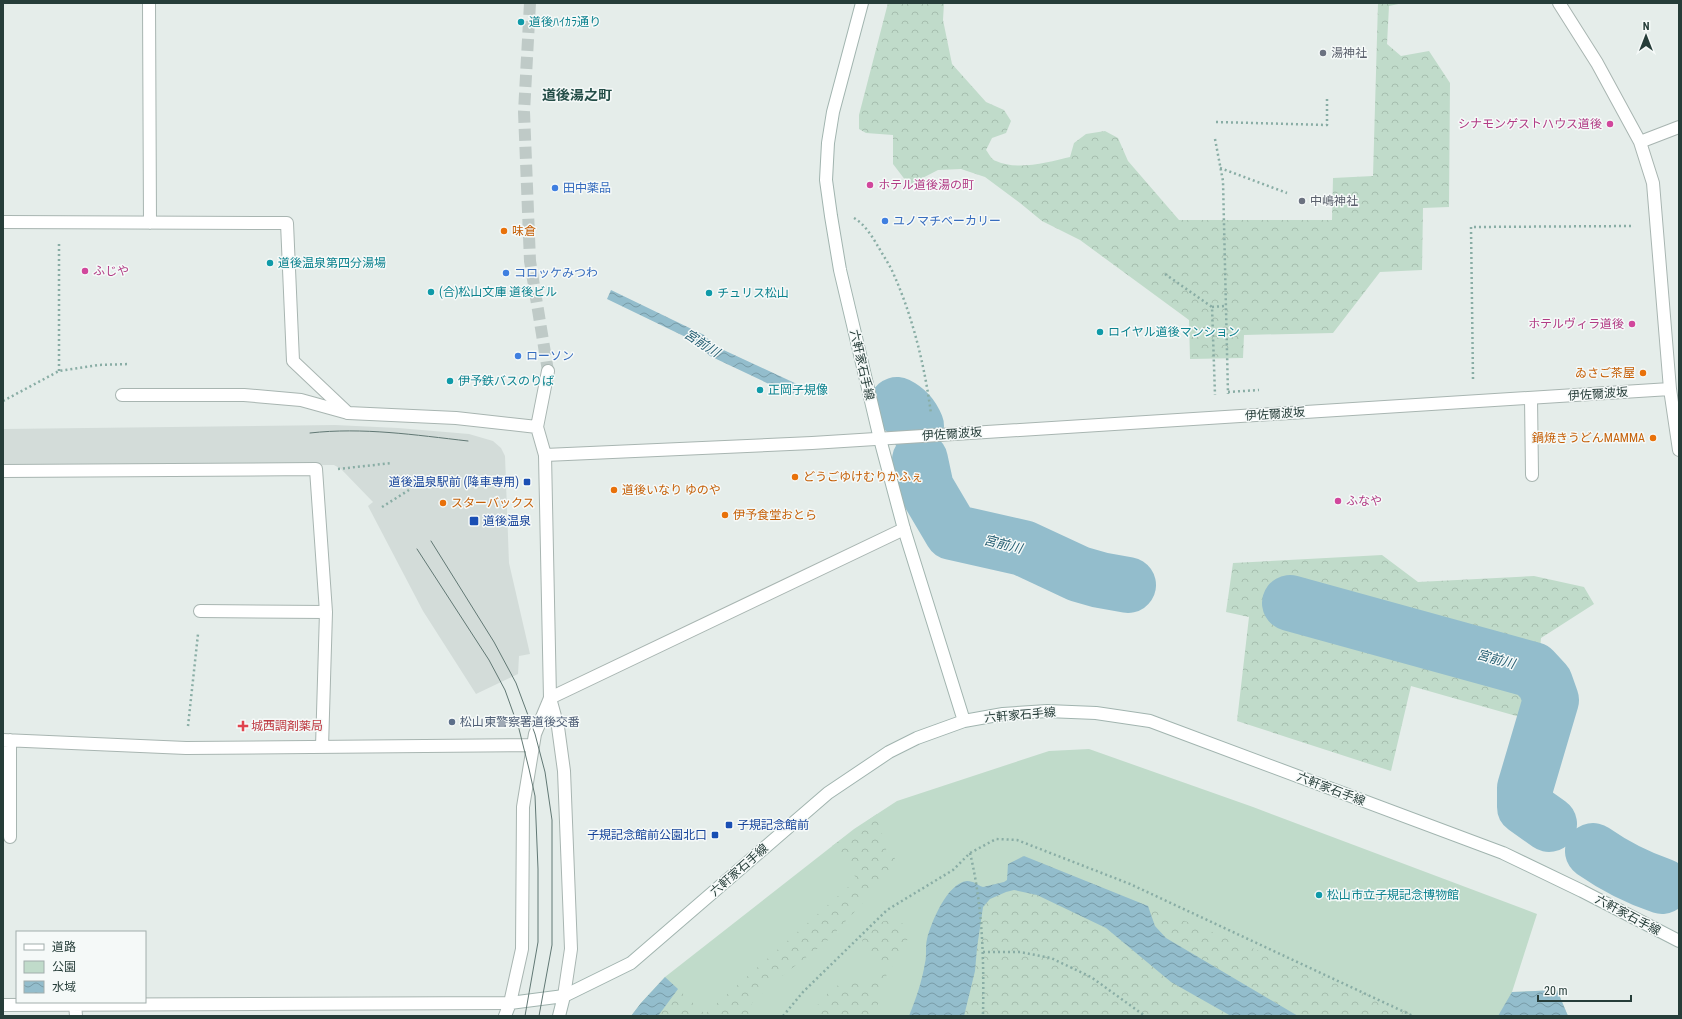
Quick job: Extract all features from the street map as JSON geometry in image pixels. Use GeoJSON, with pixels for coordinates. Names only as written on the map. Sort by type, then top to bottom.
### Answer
{"type":"FeatureCollection","features":[{"type":"Feature","properties":{"kind":"street"},"geometry":{"type":"LineString","coordinates":[[148,3],[150,223]]}},
{"type":"Feature","properties":{"kind":"street","name":"六軒家石手線"},"geometry":{"type":"LineString","coordinates":[[862,3],[833,112],[828,143],[826,180],[829,204],[840,270],[880,438],[904,529],[964,721]]}},
{"type":"Feature","properties":{"kind":"street"},"geometry":{"type":"LineString","coordinates":[[1559,3],[1597,63],[1640,142],[1653,183],[1670,389],[1678,431],[1679,450]]}},
{"type":"Feature","properties":{"kind":"street"},"geometry":{"type":"LineString","coordinates":[[1640,142],[1679,127]]}},
{"type":"Feature","properties":{"kind":"street"},"geometry":{"type":"LineString","coordinates":[[3,222],[287,223],[293,361],[348,413]]}},
{"type":"Feature","properties":{"kind":"street"},"geometry":{"type":"LineString","coordinates":[[548,372],[537,427],[545,455],[550,698],[558,728],[564,771],[571,949],[564,996],[559,1016]]}},
{"type":"Feature","properties":{"kind":"street","name":"伊佐爾波坂"},"geometry":{"type":"LineString","coordinates":[[545,455],[934,435],[1670,389]]}},
{"type":"Feature","properties":{"kind":"street"},"geometry":{"type":"LineString","coordinates":[[122,395],[244,395],[302,400],[348,413],[456,418],[537,427]]}},
{"type":"Feature","properties":{"kind":"street"},"geometry":{"type":"LineString","coordinates":[[1532,398],[1532,475]]}},
{"type":"Feature","properties":{"kind":"street"},"geometry":{"type":"LineString","coordinates":[[3,471],[316,470],[326,612],[322,747]]}},
{"type":"Feature","properties":{"kind":"street"},"geometry":{"type":"LineString","coordinates":[[505,1016],[510,1002],[522,949],[523,808],[535,734],[550,698],[904,529]]}},
{"type":"Feature","properties":{"kind":"street"},"geometry":{"type":"LineString","coordinates":[[200,611],[326,612]]}},
{"type":"Feature","properties":{"kind":"street","name":"六軒家石手線"},"geometry":{"type":"LineString","coordinates":[[3,1005],[510,1002],[564,996],[631,963],[828,793],[889,752],[917,738],[964,721],[1003,714],[1047,711],[1096,712],[1150,721],[1503,853],[1582,891],[1679,941]]}},
{"type":"Feature","properties":{"kind":"street"},"geometry":{"type":"LineString","coordinates":[[10,837],[6,740],[186,748],[533,745]]}},
{"type":"Feature","properties":{"kind":"street"},"geometry":{"type":"LineString","coordinates":[[75,1004],[76,1016]]}},
{"type":"Feature","properties":{"kind":"path"},"geometry":{"type":"LineString","coordinates":[[1216,122],[1326,125],[1327,96]]}},
{"type":"Feature","properties":{"kind":"path"},"geometry":{"type":"LineString","coordinates":[[1215,139],[1223,181],[1228,392],[1259,390]]}},
{"type":"Feature","properties":{"kind":"path"},"geometry":{"type":"LineString","coordinates":[[1220,168],[1287,193]]}},
{"type":"Feature","properties":{"kind":"path"},"geometry":{"type":"LineString","coordinates":[[829,204],[859,220],[874,239],[894,274],[913,327],[925,374],[934,435]]}},
{"type":"Feature","properties":{"kind":"path"},"geometry":{"type":"LineString","coordinates":[[59,372],[60,223]]}},
{"type":"Feature","properties":{"kind":"path"},"geometry":{"type":"LineString","coordinates":[[1474,401],[1471,227],[1657,225]]}},
{"type":"Feature","properties":{"kind":"path"},"geometry":{"type":"LineString","coordinates":[[1165,274],[1212,307],[1225,306]]}},
{"type":"Feature","properties":{"kind":"path"},"geometry":{"type":"LineString","coordinates":[[1212,307],[1216,417]]}},
{"type":"Feature","properties":{"kind":"path"},"geometry":{"type":"LineString","coordinates":[[3,401],[59,372],[98,365],[129,364]]}},
{"type":"Feature","properties":{"kind":"path"},"geometry":{"type":"LineString","coordinates":[[316,470],[341,469],[392,463]]}},
{"type":"Feature","properties":{"kind":"path"},"geometry":{"type":"LineString","coordinates":[[382,507],[409,490]]}},
{"type":"Feature","properties":{"kind":"path"},"geometry":{"type":"LineString","coordinates":[[186,748],[200,611]]}},
{"type":"Feature","properties":{"kind":"path"},"geometry":{"type":"LineString","coordinates":[[783,1016],[803,992],[887,910],[953,870],[970,853],[996,840],[1017,840],[1130,884],[1413,1016]]}},
{"type":"Feature","properties":{"kind":"path"},"geometry":{"type":"LineString","coordinates":[[970,853],[979,897],[983,952],[983,1016]]}},
{"type":"Feature","properties":{"kind":"path"},"geometry":{"type":"LineString","coordinates":[[983,952],[1020,952],[1051,958],[1091,977],[1145,1016]]}},
{"type":"Feature","properties":{"kind":"shaded area"},"geometry":{"type":"Polygon","coordinates":[[[335,425],[398,428],[469,434],[493,441],[501,448],[505,456],[509,563],[530,654],[519,656],[518,674],[476,694],[423,611],[368,506],[373,502],[341,469],[334,465],[3,466],[3,429],[335,425]]]}},
{"type":"Feature","properties":{"kind":"green space"},"geometry":{"type":"Polygon","coordinates":[[[888,3],[944,3],[943,20],[952,64],[986,102],[1004,110],[1011,121],[1006,133],[992,138],[986,150],[995,160],[1004,164],[1033,165],[1070,157],[1074,143],[1086,134],[1105,131],[1118,138],[1128,161],[1179,220],[1332,220],[1333,178],[1373,176],[1378,3],[1403,3],[1389,6],[1387,44],[1401,56],[1429,51],[1450,83],[1449,207],[1423,208],[1422,270],[1380,272],[1333,333],[1244,335],[1243,358],[1190,359],[1189,320],[1080,240],[1042,221],[985,177],[961,169],[938,170],[909,185],[893,164],[893,135],[866,133],[859,129],[859,115],[888,3]]]}},
{"type":"Feature","properties":{"kind":"green space"},"geometry":{"type":"Polygon","coordinates":[[[1382,555],[1418,582],[1534,576],[1584,587],[1594,604],[1541,638],[1534,721],[1411,686],[1391,771],[1237,721],[1249,617],[1226,612],[1233,563],[1382,555]]]}},
{"type":"Feature","properties":{"kind":"green space"},"geometry":{"type":"Polygon","coordinates":[[[1089,749],[1253,807],[1537,914],[1512,992],[1557,990],[1568,1016],[631,1016],[665,977],[854,829],[897,801],[1049,751],[1089,749]]]}},
{"type":"Feature","properties":{"kind":"green space"},"geometry":{"type":"Polygon","coordinates":[[[877,814],[887,853],[895,858],[895,869],[826,942],[773,983],[752,1003],[748,1016],[658,1016],[678,989],[705,1014],[857,879],[832,846],[877,814]]]}},
{"type":"Feature","properties":{"kind":"green space"},"geometry":{"type":"Polygon","coordinates":[[[1014,890],[1037,895],[1106,928],[1171,982],[1231,1016],[964,1016],[975,971],[982,910],[994,897],[1014,890]]]}},
{"type":"Feature","properties":{"kind":"green space"},"geometry":{"type":"Polygon","coordinates":[[[1148,906],[1421,1016],[1298,1016],[1166,938],[1155,926],[1148,906]]]}},
{"type":"Feature","properties":{"kind":"green space"},"geometry":{"type":"Polygon","coordinates":[[[888,920],[900,922],[906,926],[909,931],[909,936],[882,984],[877,1016],[809,1016],[836,986],[846,983],[866,982],[875,979],[879,969],[878,962],[865,947],[862,941],[862,936],[868,928],[888,920]]]}},
{"type":"Feature","properties":{"kind":"water","name":"宮前川"},"geometry":{"type":"Polygon","coordinates":[[[611,290],[704,335],[715,346],[799,385],[793,394],[786,392],[710,356],[696,342],[607,299],[611,290]]]}},
{"type":"Feature","properties":{"kind":"water"},"geometry":{"type":"Polygon","coordinates":[[[1024,856],[1148,906],[1155,926],[1166,938],[1298,1016],[1231,1016],[1171,982],[1106,928],[1037,895],[1014,890],[990,899],[983,907],[975,971],[964,1016],[909,1016],[926,960],[926,942],[929,932],[936,914],[947,896],[960,883],[967,881],[974,882],[983,887],[1004,882],[1007,880],[1008,864],[1024,856]]]}},
{"type":"Feature","properties":{"kind":"water"},"geometry":{"type":"Polygon","coordinates":[[[665,977],[678,989],[658,1016],[631,1016],[641,1003],[665,977]]]}},
{"type":"Feature","properties":{"kind":"water"},"geometry":{"type":"Polygon","coordinates":[[[1557,990],[1568,1016],[1498,1016],[1512,992],[1557,990]]]}},
{"type":"Feature","properties":{"kind":"waterway","name":"宮前川"},"geometry":{"type":"LineString","coordinates":[[897,405],[909,414],[916,426]]}},
{"type":"Feature","properties":{"kind":"waterway","name":"宮前川"},"geometry":{"type":"LineString","coordinates":[[920,460],[926,488],[952,532],[1023,548],[1079,574],[1100,580],[1128,585]]}},
{"type":"Feature","properties":{"kind":"waterway","name":"宮前川"},"geometry":{"type":"LineString","coordinates":[[1290,603],[1533,670],[1545,683],[1551,700],[1525,788],[1525,807],[1549,824]]}},
{"type":"Feature","properties":{"kind":"waterway","name":"宮前川"},"geometry":{"type":"LineString","coordinates":[[1593,851],[1626,871],[1662,886]]}},
{"type":"Feature","properties":{"kind":"tunnel"},"geometry":{"type":"LineString","coordinates":[[530,3],[524,112],[530,261],[548,371]]}},
{"type":"Feature","properties":{"kind":"tram line"},"geometry":{"type":"LineString","coordinates":[[310,433],[330,431],[369,431],[468,441]]}},
{"type":"Feature","properties":{"kind":"tram line"},"geometry":{"type":"LineString","coordinates":[[431,541],[494,642],[516,683],[535,734],[545,772],[552,820],[552,945],[539,1016]]}},
{"type":"Feature","properties":{"kind":"tram line"},"geometry":{"type":"LineString","coordinates":[[417,549],[489,660],[505,690],[519,729],[529,769],[535,796],[538,869],[538,942],[525,1016]]}},
{"type":"Feature","properties":{"kind":"place","name":"道後ﾊｲｶﾗ通り"},"geometry":{"type":"Point","coordinates":[521,22]}},
{"type":"Feature","properties":{"kind":"place","name":"湯神社"},"geometry":{"type":"Point","coordinates":[1323,53]}},
{"type":"Feature","properties":{"kind":"place","name":"シナモンゲストハウス道後"},"geometry":{"type":"Point","coordinates":[1610,124]}},
{"type":"Feature","properties":{"kind":"place","name":"ホテル道後湯の町"},"geometry":{"type":"Point","coordinates":[870,185]}},
{"type":"Feature","properties":{"kind":"place","name":"田中薬品"},"geometry":{"type":"Point","coordinates":[555,188]}},
{"type":"Feature","properties":{"kind":"place","name":"中嶋神社"},"geometry":{"type":"Point","coordinates":[1302,201]}},
{"type":"Feature","properties":{"kind":"place","name":"ユノマチベーカリー"},"geometry":{"type":"Point","coordinates":[885,221]}},
{"type":"Feature","properties":{"kind":"place","name":"味倉"},"geometry":{"type":"Point","coordinates":[504,231]}},
{"type":"Feature","properties":{"kind":"place","name":"道後温泉第四分湯場"},"geometry":{"type":"Point","coordinates":[270,263]}},
{"type":"Feature","properties":{"kind":"place","name":"ふじや"},"geometry":{"type":"Point","coordinates":[85,271]}},
{"type":"Feature","properties":{"kind":"place","name":"コロッケみつわ"},"geometry":{"type":"Point","coordinates":[506,273]}},
{"type":"Feature","properties":{"kind":"place","name":"(合)松山文庫 道後ビル"},"geometry":{"type":"Point","coordinates":[431,292]}},
{"type":"Feature","properties":{"kind":"place","name":"チュリス松山"},"geometry":{"type":"Point","coordinates":[709,293]}},
{"type":"Feature","properties":{"kind":"place","name":"ホテルヴィラ道後"},"geometry":{"type":"Point","coordinates":[1632,324]}},
{"type":"Feature","properties":{"kind":"place","name":"ロイヤル道後マンション"},"geometry":{"type":"Point","coordinates":[1100,332]}},
{"type":"Feature","properties":{"kind":"place","name":"ローソン"},"geometry":{"type":"Point","coordinates":[518,356]}},
{"type":"Feature","properties":{"kind":"place","name":"ゐさご茶屋"},"geometry":{"type":"Point","coordinates":[1643,373]}},
{"type":"Feature","properties":{"kind":"place","name":"伊予鉄バスのりば"},"geometry":{"type":"Point","coordinates":[450,381]}},
{"type":"Feature","properties":{"kind":"place","name":"正岡子規像"},"geometry":{"type":"Point","coordinates":[760,390]}},
{"type":"Feature","properties":{"kind":"place","name":"鍋焼きうどんMAMMA"},"geometry":{"type":"Point","coordinates":[1653,438]}},
{"type":"Feature","properties":{"kind":"place","name":"どうごゆけむりかふぇ"},"geometry":{"type":"Point","coordinates":[795,477]}},
{"type":"Feature","properties":{"kind":"place","name":"道後温泉駅前 (降車専用)"},"geometry":{"type":"Point","coordinates":[527,482]}},
{"type":"Feature","properties":{"kind":"place","name":"道後いなり ゆのや"},"geometry":{"type":"Point","coordinates":[614,490]}},
{"type":"Feature","properties":{"kind":"place","name":"ふなや"},"geometry":{"type":"Point","coordinates":[1338,501]}},
{"type":"Feature","properties":{"kind":"place","name":"スターバックス"},"geometry":{"type":"Point","coordinates":[443,503]}},
{"type":"Feature","properties":{"kind":"place","name":"伊予食堂おとら"},"geometry":{"type":"Point","coordinates":[725,515]}},
{"type":"Feature","properties":{"kind":"place","name":"道後温泉"},"geometry":{"type":"Point","coordinates":[474,521]}},
{"type":"Feature","properties":{"kind":"place","name":"松山東警察署道後交番"},"geometry":{"type":"Point","coordinates":[452,722]}},
{"type":"Feature","properties":{"kind":"place","name":"城西調剤薬局"},"geometry":{"type":"Point","coordinates":[243,726]}},
{"type":"Feature","properties":{"kind":"place","name":"子規記念館前"},"geometry":{"type":"Point","coordinates":[729,825]}},
{"type":"Feature","properties":{"kind":"place","name":"子規記念館前公園北口"},"geometry":{"type":"Point","coordinates":[715,835]}},
{"type":"Feature","properties":{"kind":"place","name":"松山市立子規記念博物館"},"geometry":{"type":"Point","coordinates":[1319,895]}},
{"type":"Feature","properties":{"kind":"district","name":"道後湯之町"},"geometry":{"type":"Point","coordinates":[577,95]}}]}
